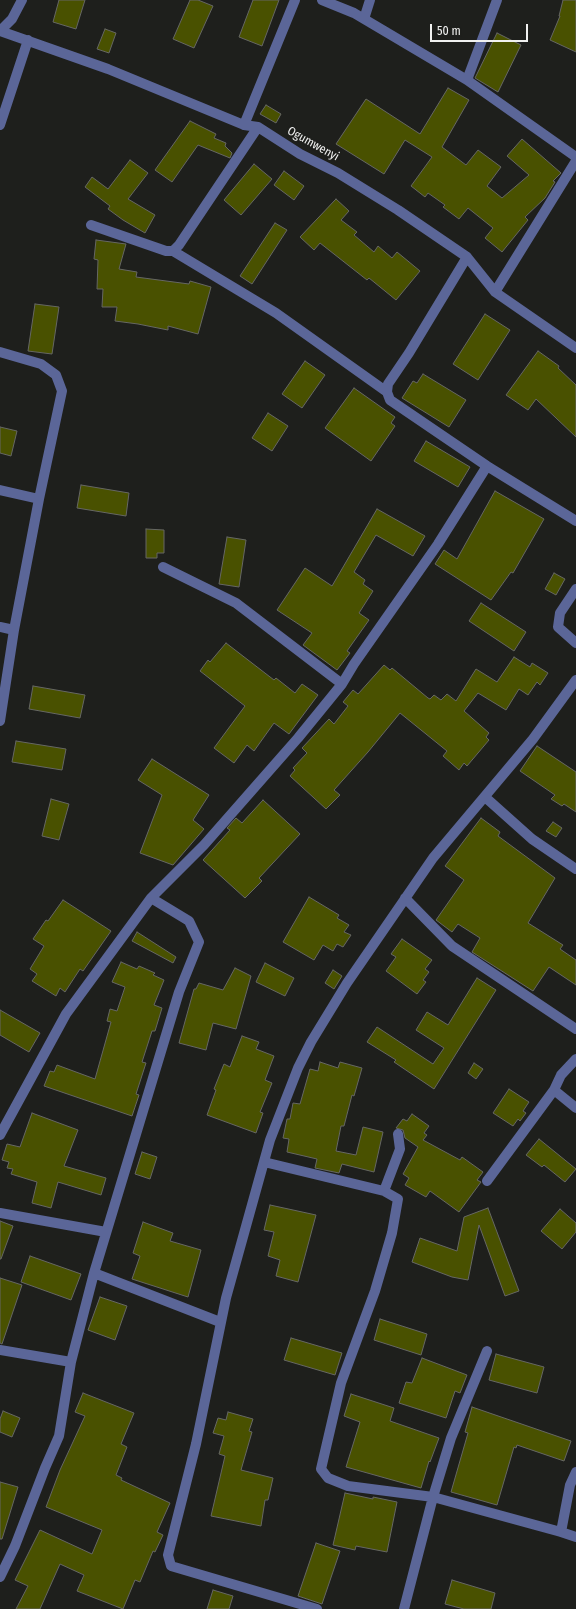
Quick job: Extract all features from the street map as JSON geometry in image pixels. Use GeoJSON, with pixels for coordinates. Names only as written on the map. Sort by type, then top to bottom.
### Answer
{"type":"FeatureCollection","features":[{"type":"Feature","properties":{"kind":"street"},"geometry":{"type":"LineString","coordinates":[[0,31],[12,18],[22,0]]}},
{"type":"Feature","properties":{"kind":"street"},"geometry":{"type":"LineString","coordinates":[[244,125],[295,0]]}},
{"type":"Feature","properties":{"kind":"street"},"geometry":{"type":"LineString","coordinates":[[322,0],[364,19],[467,80],[576,157]]}},
{"type":"Feature","properties":{"kind":"street"},"geometry":{"type":"LineString","coordinates":[[364,19],[370,0]]}},
{"type":"Feature","properties":{"kind":"street"},"geometry":{"type":"LineString","coordinates":[[467,80],[497,0]]}},
{"type":"Feature","properties":{"kind":"street","name":"Ogumwenyi"},"geometry":{"type":"LineString","coordinates":[[0,31],[108,69],[244,125],[258,127],[300,154],[338,173],[398,210],[467,258],[495,292],[576,348]]}},
{"type":"Feature","properties":{"kind":"street"},"geometry":{"type":"LineString","coordinates":[[0,125],[28,40]]}},
{"type":"Feature","properties":{"kind":"street"},"geometry":{"type":"LineString","coordinates":[[173,251],[179,245],[258,127]]}},
{"type":"Feature","properties":{"kind":"street"},"geometry":{"type":"LineString","coordinates":[[495,292],[576,161]]}},
{"type":"Feature","properties":{"kind":"street"},"geometry":{"type":"LineString","coordinates":[[91,225],[166,251],[173,251],[276,313],[387,392]]}},
{"type":"Feature","properties":{"kind":"street"},"geometry":{"type":"LineString","coordinates":[[467,258],[409,353],[388,384],[387,392],[390,400],[486,466],[576,521]]}},
{"type":"Feature","properties":{"kind":"street"},"geometry":{"type":"LineString","coordinates":[[0,352],[41,364],[56,375],[62,391],[39,499],[14,630],[0,721]]}},
{"type":"Feature","properties":{"kind":"street"},"geometry":{"type":"LineString","coordinates":[[0,1135],[66,1014],[151,898],[209,839],[298,738],[342,684],[354,664],[438,544],[486,466]]}},
{"type":"Feature","properties":{"kind":"street"},"geometry":{"type":"LineString","coordinates":[[0,490],[39,499]]}},
{"type":"Feature","properties":{"kind":"street"},"geometry":{"type":"LineString","coordinates":[[163,567],[236,603],[342,684]]}},
{"type":"Feature","properties":{"kind":"street"},"geometry":{"type":"LineString","coordinates":[[576,589],[560,613],[558,627],[576,643]]}},
{"type":"Feature","properties":{"kind":"street"},"geometry":{"type":"LineString","coordinates":[[0,627],[14,630]]}},
{"type":"Feature","properties":{"kind":"street"},"geometry":{"type":"LineString","coordinates":[[317,1609],[172,1566],[168,1555],[196,1444],[220,1322],[270,1140],[298,1068],[311,1042],[347,983],[433,858],[533,740],[576,680]]}},
{"type":"Feature","properties":{"kind":"street"},"geometry":{"type":"LineString","coordinates":[[485,797],[532,839],[576,869]]}},
{"type":"Feature","properties":{"kind":"street"},"geometry":{"type":"LineString","coordinates":[[0,1578],[15,1546],[59,1436],[71,1362],[94,1273],[179,992],[199,942],[189,921],[151,898]]}},
{"type":"Feature","properties":{"kind":"street"},"geometry":{"type":"LineString","coordinates":[[405,898],[452,946],[576,1029]]}},
{"type":"Feature","properties":{"kind":"street"},"geometry":{"type":"LineString","coordinates":[[487,1181],[554,1090],[561,1075],[576,1059]]}},
{"type":"Feature","properties":{"kind":"street"},"geometry":{"type":"LineString","coordinates":[[554,1090],[576,1108]]}},
{"type":"Feature","properties":{"kind":"street"},"geometry":{"type":"LineString","coordinates":[[384,1190],[400,1149],[398,1134]]}},
{"type":"Feature","properties":{"kind":"street"},"geometry":{"type":"LineString","coordinates":[[264,1162],[384,1190],[398,1199],[396,1217],[375,1291],[341,1383],[321,1469],[328,1478],[348,1486],[433,1497],[576,1537]]}},
{"type":"Feature","properties":{"kind":"street"},"geometry":{"type":"LineString","coordinates":[[0,1213],[106,1232]]}},
{"type":"Feature","properties":{"kind":"street"},"geometry":{"type":"LineString","coordinates":[[94,1273],[220,1322]]}},
{"type":"Feature","properties":{"kind":"street"},"geometry":{"type":"LineString","coordinates":[[0,1350],[71,1362]]}},
{"type":"Feature","properties":{"kind":"street"},"geometry":{"type":"LineString","coordinates":[[404,1609],[433,1497],[451,1438],[487,1351]]}},
{"type":"Feature","properties":{"kind":"street"},"geometry":{"type":"LineString","coordinates":[[561,1532],[570,1485],[576,1472]]}},
{"type":"Feature","properties":{"kind":"building"},"geometry":{"type":"Polygon","coordinates":[[[59,0],[85,0],[76,29],[53,22],[59,0]]]}},
{"type":"Feature","properties":{"kind":"building"},"geometry":{"type":"Polygon","coordinates":[[[190,0],[198,0],[213,6],[194,48],[173,39],[190,0]]]}},
{"type":"Feature","properties":{"kind":"building"},"geometry":{"type":"Polygon","coordinates":[[[253,0],[279,0],[262,46],[239,37],[253,0]]]}},
{"type":"Feature","properties":{"kind":"building"},"geometry":{"type":"Polygon","coordinates":[[[563,0],[576,0],[576,52],[550,40],[560,16],[563,0]]]}},
{"type":"Feature","properties":{"kind":"building"},"geometry":{"type":"Polygon","coordinates":[[[105,29],[116,33],[109,53],[97,49],[105,29]]]}},
{"type":"Feature","properties":{"kind":"building"},"geometry":{"type":"Polygon","coordinates":[[[497,33],[521,45],[498,92],[475,78],[497,33]]]}},
{"type":"Feature","properties":{"kind":"building"},"geometry":{"type":"Polygon","coordinates":[[[448,88],[469,100],[442,147],[466,165],[478,150],[501,167],[487,186],[502,198],[529,175],[507,156],[522,139],[561,173],[553,181],[555,182],[545,198],[525,217],[528,220],[502,252],[485,238],[493,228],[468,208],[459,219],[443,207],[445,205],[428,193],[425,197],[411,186],[432,157],[405,140],[384,174],[336,144],[366,99],[420,134],[448,88]]]}},
{"type":"Feature","properties":{"kind":"building"},"geometry":{"type":"Polygon","coordinates":[[[266,105],[281,114],[276,123],[260,114],[266,105]]]}},
{"type":"Feature","properties":{"kind":"building"},"geometry":{"type":"Polygon","coordinates":[[[190,121],[216,134],[214,138],[226,143],[225,146],[232,153],[230,158],[198,145],[172,182],[155,170],[190,121]]]}},
{"type":"Feature","properties":{"kind":"building"},"geometry":{"type":"Polygon","coordinates":[[[130,160],[148,173],[128,199],[155,215],[145,233],[108,209],[110,206],[85,187],[92,177],[108,189],[130,160]]]}},
{"type":"Feature","properties":{"kind":"building"},"geometry":{"type":"Polygon","coordinates":[[[254,164],[272,179],[241,215],[224,200],[254,164]]]}},
{"type":"Feature","properties":{"kind":"building"},"geometry":{"type":"Polygon","coordinates":[[[284,171],[304,186],[294,200],[274,185],[284,171]]]}},
{"type":"Feature","properties":{"kind":"building"},"geometry":{"type":"Polygon","coordinates":[[[336,199],[349,211],[341,220],[357,232],[354,235],[374,252],[378,246],[392,258],[397,252],[420,271],[396,300],[369,278],[367,280],[320,243],[314,250],[300,237],[336,199]]]}},
{"type":"Feature","properties":{"kind":"building"},"geometry":{"type":"Polygon","coordinates":[[[275,223],[287,230],[252,284],[240,276],[275,223]]]}},
{"type":"Feature","properties":{"kind":"building"},"geometry":{"type":"Polygon","coordinates":[[[96,240],[126,244],[119,269],[137,272],[136,277],[189,284],[190,281],[211,287],[198,334],[168,326],[168,330],[115,321],[117,307],[102,307],[103,289],[97,289],[98,260],[94,259],[96,240]]]}},
{"type":"Feature","properties":{"kind":"building"},"geometry":{"type":"Polygon","coordinates":[[[35,304],[59,307],[52,354],[28,351],[35,304]]]}},
{"type":"Feature","properties":{"kind":"building"},"geometry":{"type":"Polygon","coordinates":[[[485,314],[510,330],[478,380],[453,364],[485,314]]]}},
{"type":"Feature","properties":{"kind":"building"},"geometry":{"type":"Polygon","coordinates":[[[538,351],[559,366],[558,368],[576,385],[576,437],[536,399],[528,410],[506,395],[538,351]]]}},
{"type":"Feature","properties":{"kind":"building"},"geometry":{"type":"Polygon","coordinates":[[[305,361],[325,375],[302,408],[282,394],[305,361]]]}},
{"type":"Feature","properties":{"kind":"building"},"geometry":{"type":"Polygon","coordinates":[[[423,374],[466,400],[449,427],[402,398],[413,381],[417,383],[423,374]]]}},
{"type":"Feature","properties":{"kind":"building"},"geometry":{"type":"Polygon","coordinates":[[[354,388],[395,417],[391,423],[395,426],[371,461],[325,428],[354,388]]]}},
{"type":"Feature","properties":{"kind":"building"},"geometry":{"type":"Polygon","coordinates":[[[268,413],[288,426],[272,451],[252,438],[268,413]]]}},
{"type":"Feature","properties":{"kind":"building"},"geometry":{"type":"Polygon","coordinates":[[[0,427],[17,431],[11,456],[0,453],[0,427]]]}},
{"type":"Feature","properties":{"kind":"building"},"geometry":{"type":"Polygon","coordinates":[[[426,441],[470,467],[458,487],[414,461],[426,441]]]}},
{"type":"Feature","properties":{"kind":"building"},"geometry":{"type":"Polygon","coordinates":[[[81,485],[129,493],[126,516],[77,508],[81,485]]]}},
{"type":"Feature","properties":{"kind":"building"},"geometry":{"type":"Polygon","coordinates":[[[495,491],[544,519],[513,573],[511,572],[491,600],[435,564],[444,550],[457,559],[495,491]]]}},
{"type":"Feature","properties":{"kind":"building"},"geometry":{"type":"Polygon","coordinates":[[[377,509],[425,536],[413,556],[376,535],[354,572],[365,580],[363,584],[373,591],[359,613],[369,620],[347,651],[350,653],[337,670],[303,645],[312,633],[277,610],[305,568],[332,586],[377,509]]]}},
{"type":"Feature","properties":{"kind":"building"},"geometry":{"type":"Polygon","coordinates":[[[146,529],[164,530],[164,553],[157,553],[157,558],[146,558],[146,529]]]}},
{"type":"Feature","properties":{"kind":"building"},"geometry":{"type":"Polygon","coordinates":[[[227,537],[246,540],[239,587],[219,584],[227,537]]]}},
{"type":"Feature","properties":{"kind":"building"},"geometry":{"type":"Polygon","coordinates":[[[554,573],[565,579],[556,595],[545,589],[554,573]]]}},
{"type":"Feature","properties":{"kind":"building"},"geometry":{"type":"Polygon","coordinates":[[[481,603],[526,632],[514,651],[469,621],[481,603]]]}},
{"type":"Feature","properties":{"kind":"building"},"geometry":{"type":"Polygon","coordinates":[[[226,643],[274,680],[276,678],[295,693],[302,684],[318,695],[289,734],[274,723],[254,751],[247,745],[234,763],[214,748],[245,706],[200,671],[208,660],[210,662],[226,643]]]}},
{"type":"Feature","properties":{"kind":"building"},"geometry":{"type":"Polygon","coordinates":[[[514,657],[530,667],[532,663],[548,673],[540,685],[537,682],[528,695],[519,689],[506,710],[478,693],[464,711],[489,733],[486,737],[489,740],[467,766],[464,763],[459,770],[443,756],[447,751],[400,713],[334,790],[340,795],[326,809],[290,776],[295,770],[293,768],[307,753],[302,748],[329,719],[334,724],[348,706],[343,702],[353,690],[358,694],[384,665],[390,670],[392,668],[430,699],[434,695],[441,700],[447,694],[456,701],[476,669],[497,682],[514,657]]]}},
{"type":"Feature","properties":{"kind":"building"},"geometry":{"type":"Polygon","coordinates":[[[33,686],[85,695],[80,718],[29,709],[33,686]]]}},
{"type":"Feature","properties":{"kind":"building"},"geometry":{"type":"Polygon","coordinates":[[[16,741],[66,749],[62,770],[12,762],[16,741]]]}},
{"type":"Feature","properties":{"kind":"building"},"geometry":{"type":"Polygon","coordinates":[[[537,746],[576,772],[576,812],[564,804],[562,806],[551,799],[555,795],[520,771],[537,746]]]}},
{"type":"Feature","properties":{"kind":"building"},"geometry":{"type":"Polygon","coordinates":[[[152,759],[209,795],[193,820],[204,829],[173,865],[140,853],[162,795],[138,780],[152,759]]]}},
{"type":"Feature","properties":{"kind":"building"},"geometry":{"type":"Polygon","coordinates":[[[51,799],[69,804],[59,840],[42,836],[51,799]]]}},
{"type":"Feature","properties":{"kind":"building"},"geometry":{"type":"Polygon","coordinates":[[[263,800],[300,834],[259,878],[262,881],[245,898],[203,860],[230,830],[227,828],[236,818],[242,823],[263,800]]]}},
{"type":"Feature","properties":{"kind":"building"},"geometry":{"type":"Polygon","coordinates":[[[481,818],[500,832],[498,836],[555,878],[528,923],[563,945],[560,949],[576,960],[576,985],[549,967],[533,991],[472,952],[480,938],[458,924],[452,932],[436,920],[464,880],[445,866],[481,818]]]}},
{"type":"Feature","properties":{"kind":"building"},"geometry":{"type":"Polygon","coordinates":[[[553,822],[562,828],[556,837],[546,831],[553,822]]]}},
{"type":"Feature","properties":{"kind":"building"},"geometry":{"type":"Polygon","coordinates":[[[309,897],[339,915],[337,918],[349,925],[344,932],[351,935],[343,947],[337,944],[333,951],[323,945],[314,960],[283,942],[309,897]]]}},
{"type":"Feature","properties":{"kind":"building"},"geometry":{"type":"Polygon","coordinates":[[[63,900],[111,931],[83,971],[80,969],[65,992],[60,988],[56,996],[32,981],[37,974],[30,969],[44,946],[33,939],[46,920],[48,921],[63,900]]]}},
{"type":"Feature","properties":{"kind":"building"},"geometry":{"type":"Polygon","coordinates":[[[137,932],[176,957],[173,963],[132,941],[137,932]]]}},
{"type":"Feature","properties":{"kind":"building"},"geometry":{"type":"Polygon","coordinates":[[[402,939],[432,960],[425,969],[429,972],[423,980],[426,982],[417,994],[386,971],[396,957],[391,954],[402,939]]]}},
{"type":"Feature","properties":{"kind":"building"},"geometry":{"type":"Polygon","coordinates":[[[121,962],[137,969],[139,966],[155,973],[153,975],[164,980],[154,1005],[162,1008],[155,1031],[152,1031],[142,1062],[146,1063],[136,1094],[139,1095],[132,1116],[44,1086],[50,1071],[54,1072],[57,1065],[95,1079],[111,1022],[107,1021],[110,1009],[117,1011],[125,987],[112,982],[121,962]]]}},
{"type":"Feature","properties":{"kind":"building"},"geometry":{"type":"Polygon","coordinates":[[[265,963],[294,978],[285,996],[256,982],[265,963]]]}},
{"type":"Feature","properties":{"kind":"building"},"geometry":{"type":"Polygon","coordinates":[[[235,968],[251,976],[236,1029],[213,1023],[206,1050],[179,1043],[194,989],[196,989],[199,983],[223,990],[235,968]]]}},
{"type":"Feature","properties":{"kind":"building"},"geometry":{"type":"Polygon","coordinates":[[[333,970],[342,976],[334,989],[325,983],[333,970]]]}},
{"type":"Feature","properties":{"kind":"building"},"geometry":{"type":"Polygon","coordinates":[[[477,978],[496,990],[434,1089],[394,1062],[396,1060],[367,1042],[377,1027],[433,1064],[444,1048],[416,1030],[427,1012],[448,1025],[477,978]]]}},
{"type":"Feature","properties":{"kind":"building"},"geometry":{"type":"Polygon","coordinates":[[[0,1010],[40,1033],[29,1052],[0,1035],[0,1010]]]}},
{"type":"Feature","properties":{"kind":"building"},"geometry":{"type":"Polygon","coordinates":[[[242,1036],[259,1042],[256,1049],[274,1056],[265,1080],[272,1083],[260,1112],[263,1113],[256,1133],[207,1115],[216,1090],[214,1089],[224,1064],[230,1067],[242,1036]]]}},
{"type":"Feature","properties":{"kind":"building"},"geometry":{"type":"Polygon","coordinates":[[[320,1062],[338,1068],[340,1062],[362,1068],[354,1096],[352,1095],[344,1126],[341,1126],[336,1151],[356,1155],[363,1127],[383,1132],[374,1172],[342,1164],[339,1173],[315,1168],[317,1159],[287,1152],[289,1139],[283,1138],[287,1119],[290,1119],[293,1103],[300,1104],[310,1069],[318,1071],[320,1062]]]}},
{"type":"Feature","properties":{"kind":"building"},"geometry":{"type":"Polygon","coordinates":[[[474,1063],[483,1069],[476,1079],[468,1073],[474,1063]]]}},
{"type":"Feature","properties":{"kind":"building"},"geometry":{"type":"Polygon","coordinates":[[[509,1089],[529,1102],[523,1111],[526,1113],[520,1121],[518,1119],[513,1126],[493,1113],[509,1089]]]}},
{"type":"Feature","properties":{"kind":"building"},"geometry":{"type":"Polygon","coordinates":[[[32,1113],[78,1130],[64,1166],[106,1178],[101,1195],[58,1182],[51,1208],[32,1203],[37,1182],[11,1174],[13,1169],[7,1168],[9,1162],[2,1160],[7,1144],[20,1147],[32,1113]]]}},
{"type":"Feature","properties":{"kind":"building"},"geometry":{"type":"Polygon","coordinates":[[[412,1114],[429,1126],[424,1133],[427,1135],[423,1140],[460,1160],[462,1157],[483,1172],[477,1180],[481,1182],[459,1212],[430,1191],[426,1197],[405,1185],[409,1178],[403,1174],[418,1147],[405,1138],[403,1130],[396,1128],[403,1119],[407,1121],[412,1114]]]}},
{"type":"Feature","properties":{"kind":"building"},"geometry":{"type":"Polygon","coordinates":[[[539,1139],[576,1169],[565,1182],[544,1165],[542,1167],[526,1155],[539,1139]]]}},
{"type":"Feature","properties":{"kind":"building"},"geometry":{"type":"Polygon","coordinates":[[[142,1152],[157,1157],[150,1179],[135,1174],[142,1152]]]}},
{"type":"Feature","properties":{"kind":"building"},"geometry":{"type":"Polygon","coordinates":[[[270,1205],[316,1215],[298,1282],[276,1276],[280,1260],[268,1256],[274,1232],[264,1230],[270,1205]]]}},
{"type":"Feature","properties":{"kind":"building"},"geometry":{"type":"Polygon","coordinates":[[[488,1208],[519,1291],[505,1296],[479,1225],[468,1280],[452,1277],[412,1262],[420,1238],[457,1251],[464,1217],[488,1208]]]}},
{"type":"Feature","properties":{"kind":"building"},"geometry":{"type":"Polygon","coordinates":[[[560,1209],[576,1223],[576,1232],[562,1249],[541,1231],[560,1209]]]}},
{"type":"Feature","properties":{"kind":"building"},"geometry":{"type":"Polygon","coordinates":[[[0,1221],[13,1226],[1,1259],[0,1259],[0,1221]]]}},
{"type":"Feature","properties":{"kind":"building"},"geometry":{"type":"Polygon","coordinates":[[[143,1222],[173,1233],[170,1241],[201,1250],[188,1297],[132,1279],[140,1256],[133,1253],[143,1222]]]}},
{"type":"Feature","properties":{"kind":"building"},"geometry":{"type":"Polygon","coordinates":[[[30,1256],[81,1274],[71,1300],[21,1282],[30,1256]]]}},
{"type":"Feature","properties":{"kind":"building"},"geometry":{"type":"Polygon","coordinates":[[[0,1278],[22,1285],[2,1344],[0,1343],[0,1278]]]}},
{"type":"Feature","properties":{"kind":"building"},"geometry":{"type":"Polygon","coordinates":[[[100,1297],[127,1306],[115,1340],[88,1330],[100,1297]]]}},
{"type":"Feature","properties":{"kind":"building"},"geometry":{"type":"Polygon","coordinates":[[[380,1319],[427,1334],[421,1355],[374,1340],[380,1319]]]}},
{"type":"Feature","properties":{"kind":"building"},"geometry":{"type":"Polygon","coordinates":[[[291,1338],[342,1353],[335,1375],[284,1360],[291,1338]]]}},
{"type":"Feature","properties":{"kind":"building"},"geometry":{"type":"Polygon","coordinates":[[[496,1354],[544,1367],[537,1393],[489,1380],[496,1354]]]}},
{"type":"Feature","properties":{"kind":"building"},"geometry":{"type":"Polygon","coordinates":[[[422,1358],[467,1375],[460,1393],[455,1391],[446,1418],[399,1403],[406,1382],[412,1383],[422,1358]]]}},
{"type":"Feature","properties":{"kind":"building"},"geometry":{"type":"Polygon","coordinates":[[[83,1393],[134,1413],[121,1444],[127,1447],[116,1475],[122,1478],[121,1480],[170,1503],[157,1532],[163,1535],[155,1552],[153,1551],[140,1582],[135,1580],[123,1609],[77,1591],[84,1575],[60,1564],[40,1609],[16,1609],[28,1586],[15,1580],[40,1530],[92,1554],[102,1530],[46,1507],[60,1470],[85,1416],[75,1412],[83,1393]]]}},
{"type":"Feature","properties":{"kind":"building"},"geometry":{"type":"Polygon","coordinates":[[[351,1394],[394,1408],[390,1421],[439,1438],[430,1462],[429,1461],[421,1488],[346,1467],[360,1422],[344,1416],[351,1394]]]}},
{"type":"Feature","properties":{"kind":"building"},"geometry":{"type":"Polygon","coordinates":[[[472,1407],[571,1441],[564,1461],[517,1445],[516,1448],[514,1447],[497,1505],[451,1492],[468,1433],[465,1432],[472,1407]]]}},
{"type":"Feature","properties":{"kind":"building"},"geometry":{"type":"Polygon","coordinates":[[[3,1411],[20,1418],[12,1437],[0,1432],[0,1419],[3,1411]]]}},
{"type":"Feature","properties":{"kind":"building"},"geometry":{"type":"Polygon","coordinates":[[[228,1412],[253,1419],[249,1431],[252,1432],[241,1470],[273,1478],[268,1500],[265,1500],[261,1526],[211,1516],[225,1456],[219,1454],[224,1436],[213,1433],[218,1418],[226,1420],[228,1412]]]}},
{"type":"Feature","properties":{"kind":"building"},"geometry":{"type":"Polygon","coordinates":[[[0,1482],[18,1487],[2,1539],[0,1539],[0,1482]]]}},
{"type":"Feature","properties":{"kind":"building"},"geometry":{"type":"Polygon","coordinates":[[[345,1493],[397,1502],[387,1552],[356,1546],[355,1550],[333,1545],[345,1493]]]}},
{"type":"Feature","properties":{"kind":"building"},"geometry":{"type":"Polygon","coordinates":[[[316,1543],[340,1551],[322,1604],[298,1596],[316,1543]]]}},
{"type":"Feature","properties":{"kind":"building"},"geometry":{"type":"Polygon","coordinates":[[[452,1580],[495,1593],[491,1609],[464,1609],[445,1604],[452,1580]]]}},
{"type":"Feature","properties":{"kind":"building"},"geometry":{"type":"Polygon","coordinates":[[[213,1590],[233,1596],[229,1609],[207,1609],[213,1590]]]}}]}
